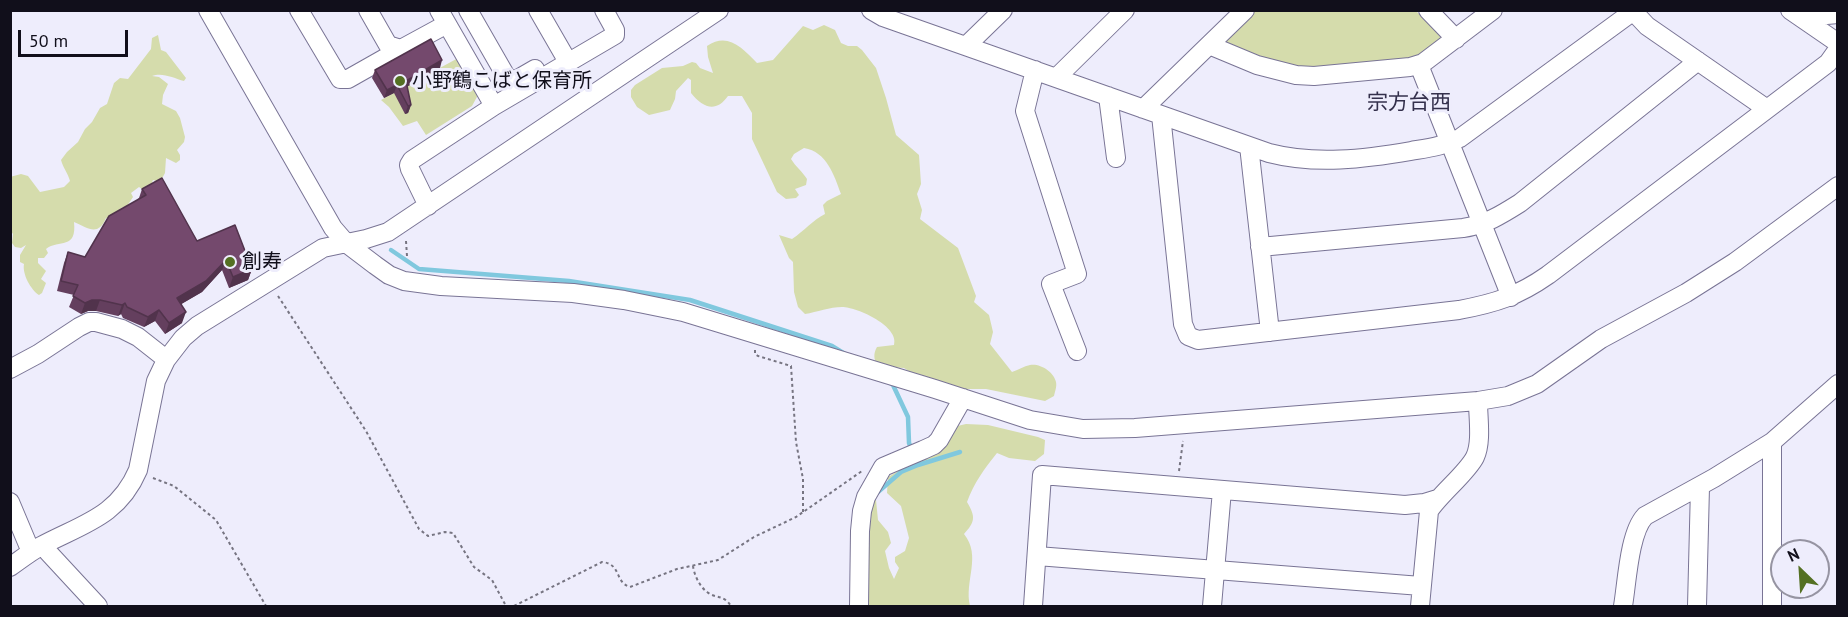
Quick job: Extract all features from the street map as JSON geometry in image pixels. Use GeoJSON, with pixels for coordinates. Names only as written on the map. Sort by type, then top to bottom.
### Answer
{"type":"FeatureCollection","features":[{"type":"Feature","properties":{"kind":"street"},"geometry":{"type":"LineString","coordinates":[[208,10],[333,228],[346,243],[389,275],[404,281],[441,286],[598,295],[683,312],[1039,423],[1066,427],[1135,428],[1478,401],[1508,396],[1537,384],[1601,339],[1681,297],[1735,262],[1838,186]]}},
{"type":"Feature","properties":{"kind":"street"},"geometry":{"type":"LineString","coordinates":[[299,10],[340,79],[348,79],[401,49],[443,17],[495,106]]}},
{"type":"Feature","properties":{"kind":"street"},"geometry":{"type":"LineString","coordinates":[[368,10],[388,45],[401,49]]}},
{"type":"Feature","properties":{"kind":"street"},"geometry":{"type":"LineString","coordinates":[[468,10],[507,78],[516,80],[615,34],[604,10]]}},
{"type":"Feature","properties":{"kind":"street"},"geometry":{"type":"LineString","coordinates":[[538,10],[566,57]]}},
{"type":"Feature","properties":{"kind":"street"},"geometry":{"type":"LineString","coordinates":[[10,567],[40,552],[106,512],[129,490],[138,470],[156,381],[166,359],[177,344],[197,326],[322,248],[388,232],[719,10]]}},
{"type":"Feature","properties":{"kind":"street"},"geometry":{"type":"LineString","coordinates":[[966,46],[1003,10]]}},
{"type":"Feature","properties":{"kind":"street"},"geometry":{"type":"LineString","coordinates":[[1056,78],[1125,10]]}},
{"type":"Feature","properties":{"kind":"street"},"geometry":{"type":"LineString","coordinates":[[1143,109],[1245,10]]}},
{"type":"Feature","properties":{"kind":"street"},"geometry":{"type":"LineString","coordinates":[[1428,10],[1456,39]]}},
{"type":"Feature","properties":{"kind":"street"},"geometry":{"type":"LineString","coordinates":[[1209,45],[1257,65],[1296,75],[1410,68],[1419,65],[1493,10]]}},
{"type":"Feature","properties":{"kind":"street"},"geometry":{"type":"LineString","coordinates":[[1792,10],[1815,16],[1838,14]]}},
{"type":"Feature","properties":{"kind":"street"},"geometry":{"type":"LineString","coordinates":[[1792,10],[1838,42]]}},
{"type":"Feature","properties":{"kind":"street"},"geometry":{"type":"LineString","coordinates":[[875,12],[1282,157],[1338,159],[1388,155],[1450,143],[1633,11],[1647,26],[1767,109]]}},
{"type":"Feature","properties":{"kind":"street"},"geometry":{"type":"LineString","coordinates":[[1161,115],[1183,324],[1188,336],[1198,340],[1459,310],[1511,297],[1548,275],[1828,63],[1838,49]]}},
{"type":"Feature","properties":{"kind":"street"},"geometry":{"type":"LineString","coordinates":[[428,206],[410,170],[409,165],[412,160],[566,57]]}},
{"type":"Feature","properties":{"kind":"street"},"geometry":{"type":"LineString","coordinates":[[1260,247],[1482,225],[1520,203],[1698,61]]}},
{"type":"Feature","properties":{"kind":"street"},"geometry":{"type":"LineString","coordinates":[[1419,65],[1511,297]]}},
{"type":"Feature","properties":{"kind":"street"},"geometry":{"type":"LineString","coordinates":[[1035,70],[1025,111],[1077,274],[1051,284],[1077,351]]}},
{"type":"Feature","properties":{"kind":"street"},"geometry":{"type":"LineString","coordinates":[[1108,96],[1116,158]]}},
{"type":"Feature","properties":{"kind":"street"},"geometry":{"type":"LineString","coordinates":[[1248,146],[1270,332]]}},
{"type":"Feature","properties":{"kind":"street"},"geometry":{"type":"LineString","coordinates":[[10,369],[89,322],[122,329],[138,337],[166,359]]}},
{"type":"Feature","properties":{"kind":"street"},"geometry":{"type":"LineString","coordinates":[[1623,606],[1634,534],[1645,516],[1700,487],[1772,442],[1838,384]]}},
{"type":"Feature","properties":{"kind":"street"},"geometry":{"type":"LineString","coordinates":[[859,606],[862,511],[866,498],[883,467],[934,445],[939,440],[963,398]]}},
{"type":"Feature","properties":{"kind":"street"},"geometry":{"type":"LineString","coordinates":[[1420,606],[1429,511],[1475,457],[1478,443],[1478,401]]}},
{"type":"Feature","properties":{"kind":"street"},"geometry":{"type":"LineString","coordinates":[[1772,442],[1772,606]]}},
{"type":"Feature","properties":{"kind":"street"},"geometry":{"type":"LineString","coordinates":[[1033,606],[1042,475],[1405,505],[1437,499]]}},
{"type":"Feature","properties":{"kind":"street"},"geometry":{"type":"LineString","coordinates":[[1697,606],[1700,487]]}},
{"type":"Feature","properties":{"kind":"street"},"geometry":{"type":"LineString","coordinates":[[1212,606],[1222,490]]}},
{"type":"Feature","properties":{"kind":"street"},"geometry":{"type":"LineString","coordinates":[[10,502],[40,552],[98,606]]}},
{"type":"Feature","properties":{"kind":"street"},"geometry":{"type":"LineString","coordinates":[[1037,556],[1421,586]]}},
{"type":"Feature","properties":{"kind":"path"},"geometry":{"type":"LineString","coordinates":[[268,281],[366,431],[419,529],[428,536],[446,532],[453,533],[474,567],[492,580],[506,606]]}},
{"type":"Feature","properties":{"kind":"path"},"geometry":{"type":"LineString","coordinates":[[755,350],[758,356],[791,366],[796,442],[803,479],[803,512]]}},
{"type":"Feature","properties":{"kind":"path"},"geometry":{"type":"LineString","coordinates":[[1178,480],[1184,435]]}},
{"type":"Feature","properties":{"kind":"path"},"geometry":{"type":"LineString","coordinates":[[514,606],[602,562],[612,565],[622,583],[630,587],[677,569],[718,560],[754,537],[803,512],[856,474],[864,470],[883,467]]}},
{"type":"Feature","properties":{"kind":"path"},"geometry":{"type":"LineString","coordinates":[[150,478],[174,486],[216,519],[266,606]]}},
{"type":"Feature","properties":{"kind":"path"},"geometry":{"type":"LineString","coordinates":[[693,566],[695,575],[704,589],[724,598],[731,606]]}},
{"type":"Feature","properties":{"kind":"green space"},"geometry":{"type":"Polygon","coordinates":[[[1253,10],[1416,11],[1441,35],[1441,38],[1421,57],[1306,71],[1224,47],[1224,38],[1253,10]]]}},
{"type":"Feature","properties":{"kind":"green space"},"geometry":{"type":"Polygon","coordinates":[[[824,25],[835,30],[841,43],[857,46],[862,50],[876,68],[896,135],[919,155],[921,184],[917,194],[922,210],[920,219],[958,248],[976,296],[974,302],[989,315],[993,332],[990,344],[1012,372],[1034,365],[1050,372],[1056,382],[1054,396],[1045,401],[986,389],[958,389],[918,377],[904,368],[877,366],[874,356],[877,347],[894,345],[891,331],[867,314],[849,308],[833,308],[805,314],[798,307],[794,292],[793,262],[779,235],[792,239],[825,214],[823,205],[827,201],[841,194],[824,159],[812,150],[804,148],[794,154],[791,159],[807,179],[806,185],[795,189],[799,195],[796,198],[786,199],[777,192],[752,139],[752,113],[742,96],[728,96],[719,105],[705,105],[691,93],[691,80],[688,78],[676,91],[670,110],[649,115],[637,107],[631,97],[631,90],[635,85],[662,68],[683,66],[692,62],[713,73],[707,46],[715,42],[728,41],[740,47],[757,63],[773,60],[803,26],[813,30],[824,25]]]}},
{"type":"Feature","properties":{"kind":"green space"},"geometry":{"type":"Polygon","coordinates":[[[158,35],[161,50],[166,52],[186,78],[184,81],[164,75],[152,76],[159,77],[168,84],[162,104],[176,111],[180,118],[185,137],[177,150],[180,160],[176,163],[166,158],[165,173],[160,182],[153,180],[151,185],[142,189],[139,187],[131,193],[133,197],[127,206],[121,208],[117,214],[106,218],[100,227],[92,229],[74,222],[73,237],[70,240],[51,246],[46,249],[48,253],[44,258],[38,258],[38,263],[46,271],[41,279],[46,283],[39,295],[28,281],[24,272],[24,264],[20,262],[20,255],[26,245],[21,248],[15,247],[12,243],[10,177],[21,174],[28,176],[40,192],[64,187],[70,181],[61,160],[78,142],[100,108],[107,104],[114,83],[120,78],[128,79],[151,49],[152,38],[158,35]]]}},
{"type":"Feature","properties":{"kind":"green space"},"geometry":{"type":"Polygon","coordinates":[[[460,57],[478,95],[472,106],[426,135],[417,121],[403,126],[381,100],[460,57]]]}},
{"type":"Feature","properties":{"kind":"green space"},"geometry":{"type":"Polygon","coordinates":[[[966,424],[988,425],[1045,440],[1044,454],[1035,461],[1009,458],[997,453],[980,476],[970,495],[967,502],[973,519],[964,534],[972,551],[970,606],[869,606],[869,506],[873,498],[876,500],[878,520],[888,532],[891,543],[885,551],[894,579],[899,568],[895,557],[905,551],[909,538],[901,506],[887,493],[888,477],[910,464],[953,427],[966,424]]]}},
{"type":"Feature","properties":{"kind":"building"},"geometry":{"type":"Polygon","coordinates":[[[431,39],[442,60],[406,81],[411,105],[408,106],[397,85],[387,90],[375,70],[431,39]]]}},
{"type":"Feature","properties":{"kind":"building"},"geometry":{"type":"Polygon","coordinates":[[[162,178],[197,241],[235,225],[252,269],[233,277],[226,260],[206,281],[177,298],[186,312],[169,323],[159,310],[148,317],[127,307],[125,303],[122,305],[92,300],[85,303],[73,296],[78,285],[61,281],[68,252],[85,257],[109,216],[146,195],[142,189],[162,178]]]}},
{"type":"Feature","properties":{"kind":"waterway"},"geometry":{"type":"LineString","coordinates":[[391,250],[419,269],[569,281],[690,300],[832,346],[845,354]]}},
{"type":"Feature","properties":{"kind":"waterway"},"geometry":{"type":"LineString","coordinates":[[890,383],[908,417],[909,443],[912,450]]}},
{"type":"Feature","properties":{"kind":"waterway"},"geometry":{"type":"LineString","coordinates":[[915,458],[918,465],[960,452]]}},
{"type":"Feature","properties":{"kind":"waterway"},"geometry":{"type":"LineString","coordinates":[[878,492],[901,472],[918,465]]}},
{"type":"Feature","properties":{"kind":"place","name":"小野鶴こばと保育所"},"geometry":{"type":"Point","coordinates":[400,81]}},
{"type":"Feature","properties":{"kind":"place","name":"創寿"},"geometry":{"type":"Point","coordinates":[230,262]}},
{"type":"Feature","properties":{"kind":"district","name":"宗方台西"},"geometry":{"type":"Point","coordinates":[1409,103]}}]}
